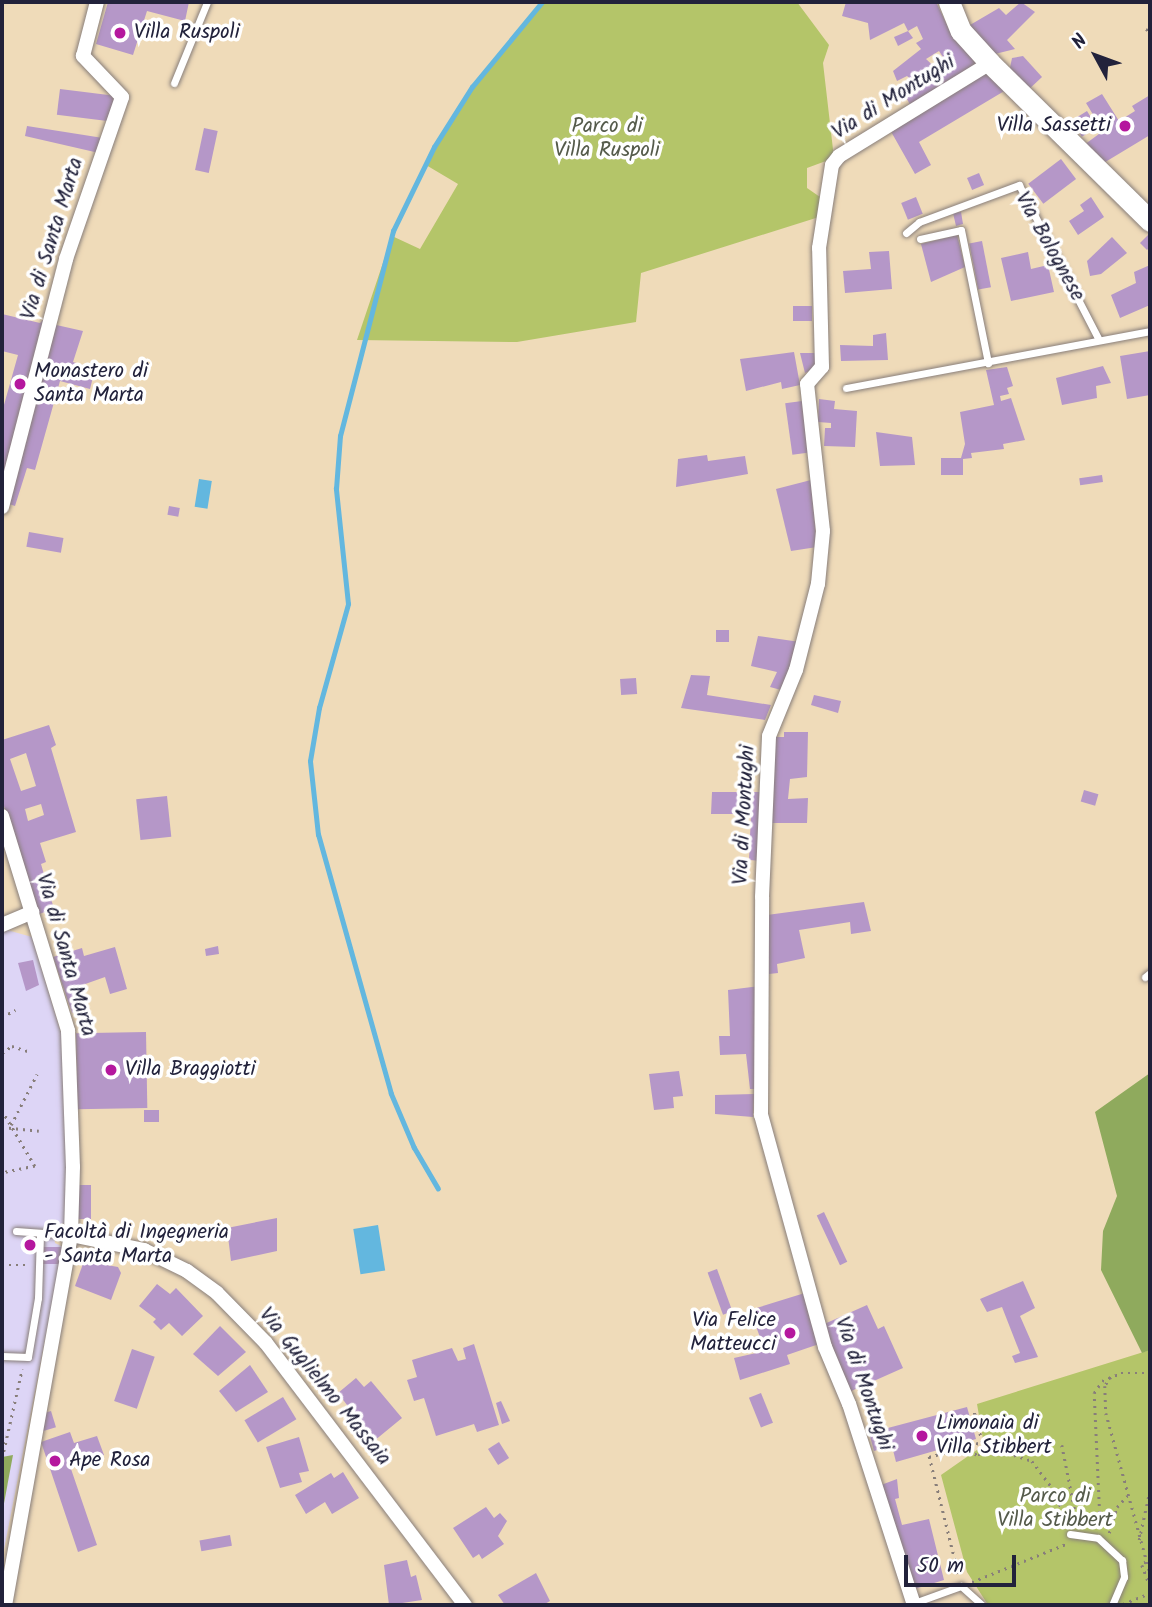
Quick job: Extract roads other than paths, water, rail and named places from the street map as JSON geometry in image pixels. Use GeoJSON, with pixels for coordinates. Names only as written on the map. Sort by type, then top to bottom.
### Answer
{"type":"FeatureCollection","features":[{"type":"Feature","properties":{"kind":"main road"},"geometry":{"type":"LineString","coordinates":[[949,2],[961,31],[990,63],[1150,221]]}},
{"type":"Feature","properties":{"kind":"street","name":"Via di Santa Marta"},"geometry":{"type":"LineString","coordinates":[[2,507],[65,259],[122,97],[83,56],[97,2]]}},
{"type":"Feature","properties":{"kind":"street","name":"Via di Montughi"},"geometry":{"type":"LineString","coordinates":[[914,1604],[849,1404],[825,1347],[761,1115],[762,897],[769,736],[796,670],[818,584],[823,531],[807,384],[822,367],[819,248],[832,165],[839,156],[990,63]]}},
{"type":"Feature","properties":{"kind":"street","name":"Via di Santa Marta"},"geometry":{"type":"LineString","coordinates":[[2,816],[71,1048],[71,1235],[5,1605]]}},
{"type":"Feature","properties":{"kind":"street"},"geometry":{"type":"LineString","coordinates":[[2,925],[32,912]]}},
{"type":"Feature","properties":{"kind":"street","name":"Via Guglielmo Massaia"},"geometry":{"type":"LineString","coordinates":[[71,1235],[144,1250],[187,1271],[216,1293],[267,1343],[464,1605]]}},
{"type":"Feature","properties":{"kind":"lane"},"geometry":{"type":"LineString","coordinates":[[174,83],[207,2]]}},
{"type":"Feature","properties":{"kind":"lane","name":"Via Bolognese"},"geometry":{"type":"LineString","coordinates":[[906,233],[919,222],[1019,185],[1099,340]]}},
{"type":"Feature","properties":{"kind":"lane"},"geometry":{"type":"LineString","coordinates":[[920,239],[961,230],[988,363]]}},
{"type":"Feature","properties":{"kind":"lane"},"geometry":{"type":"LineString","coordinates":[[846,388],[1150,331]]}},
{"type":"Feature","properties":{"kind":"lane"},"geometry":{"type":"LineString","coordinates":[[16,1231],[71,1235]]}},
{"type":"Feature","properties":{"kind":"lane"},"geometry":{"type":"LineString","coordinates":[[2,1356],[28,1357],[38,1298],[40,1234]]}},
{"type":"Feature","properties":{"kind":"lane"},"geometry":{"type":"LineString","coordinates":[[1071,1538],[1080,1532],[1098,1538],[1117,1553],[1124,1569],[1112,1605]]}},
{"type":"Feature","properties":{"kind":"lane"},"geometry":{"type":"LineString","coordinates":[[914,1604],[961,1586],[982,1605]]}},
{"type":"Feature","properties":{"kind":"water"},"geometry":{"type":"Polygon","coordinates":[[[199,479],[212,481],[207,509],[195,507],[199,479]]]}},
{"type":"Feature","properties":{"kind":"water"},"geometry":{"type":"Polygon","coordinates":[[[378,1225],[385,1270],[361,1274],[353,1229],[378,1225]]]}},
{"type":"Feature","properties":{"kind":"waterway"},"geometry":{"type":"LineString","coordinates":[[438,1189],[414,1148],[391,1094],[318,835],[310,761],[319,708],[348,604],[336,489],[340,436],[393,231],[434,147],[472,87],[542,2]]}},
{"type":"Feature","properties":{"kind":"place","name":"Villa Ruspoli"},"geometry":{"type":"Point","coordinates":[120,33]}},
{"type":"Feature","properties":{"kind":"place","name":"Villa Sassetti"},"geometry":{"type":"Point","coordinates":[1125,126]}},
{"type":"Feature","properties":{"kind":"place","name":"Monastero di Santa Marta"},"geometry":{"type":"Point","coordinates":[20,384]}},
{"type":"Feature","properties":{"kind":"place","name":"Villa Braggiotti"},"geometry":{"type":"Point","coordinates":[111,1070]}},
{"type":"Feature","properties":{"kind":"place","name":"Facoltà di Ingegneria - Santa Marta"},"geometry":{"type":"Point","coordinates":[30,1245]}},
{"type":"Feature","properties":{"kind":"place","name":"Via Felice Matteucci"},"geometry":{"type":"Point","coordinates":[790,1333]}},
{"type":"Feature","properties":{"kind":"place","name":"Limonaia di Villa Stibbert"},"geometry":{"type":"Point","coordinates":[922,1436]}},
{"type":"Feature","properties":{"kind":"place","name":"Ape Rosa"},"geometry":{"type":"Point","coordinates":[55,1461]}},
{"type":"Feature","properties":{"kind":"park label","name":"Parco di Villa Ruspoli"},"geometry":{"type":"Point","coordinates":[607,139]}},
{"type":"Feature","properties":{"kind":"park label","name":"Parco di Villa Stibbert"},"geometry":{"type":"Point","coordinates":[1055,1509]}}]}
